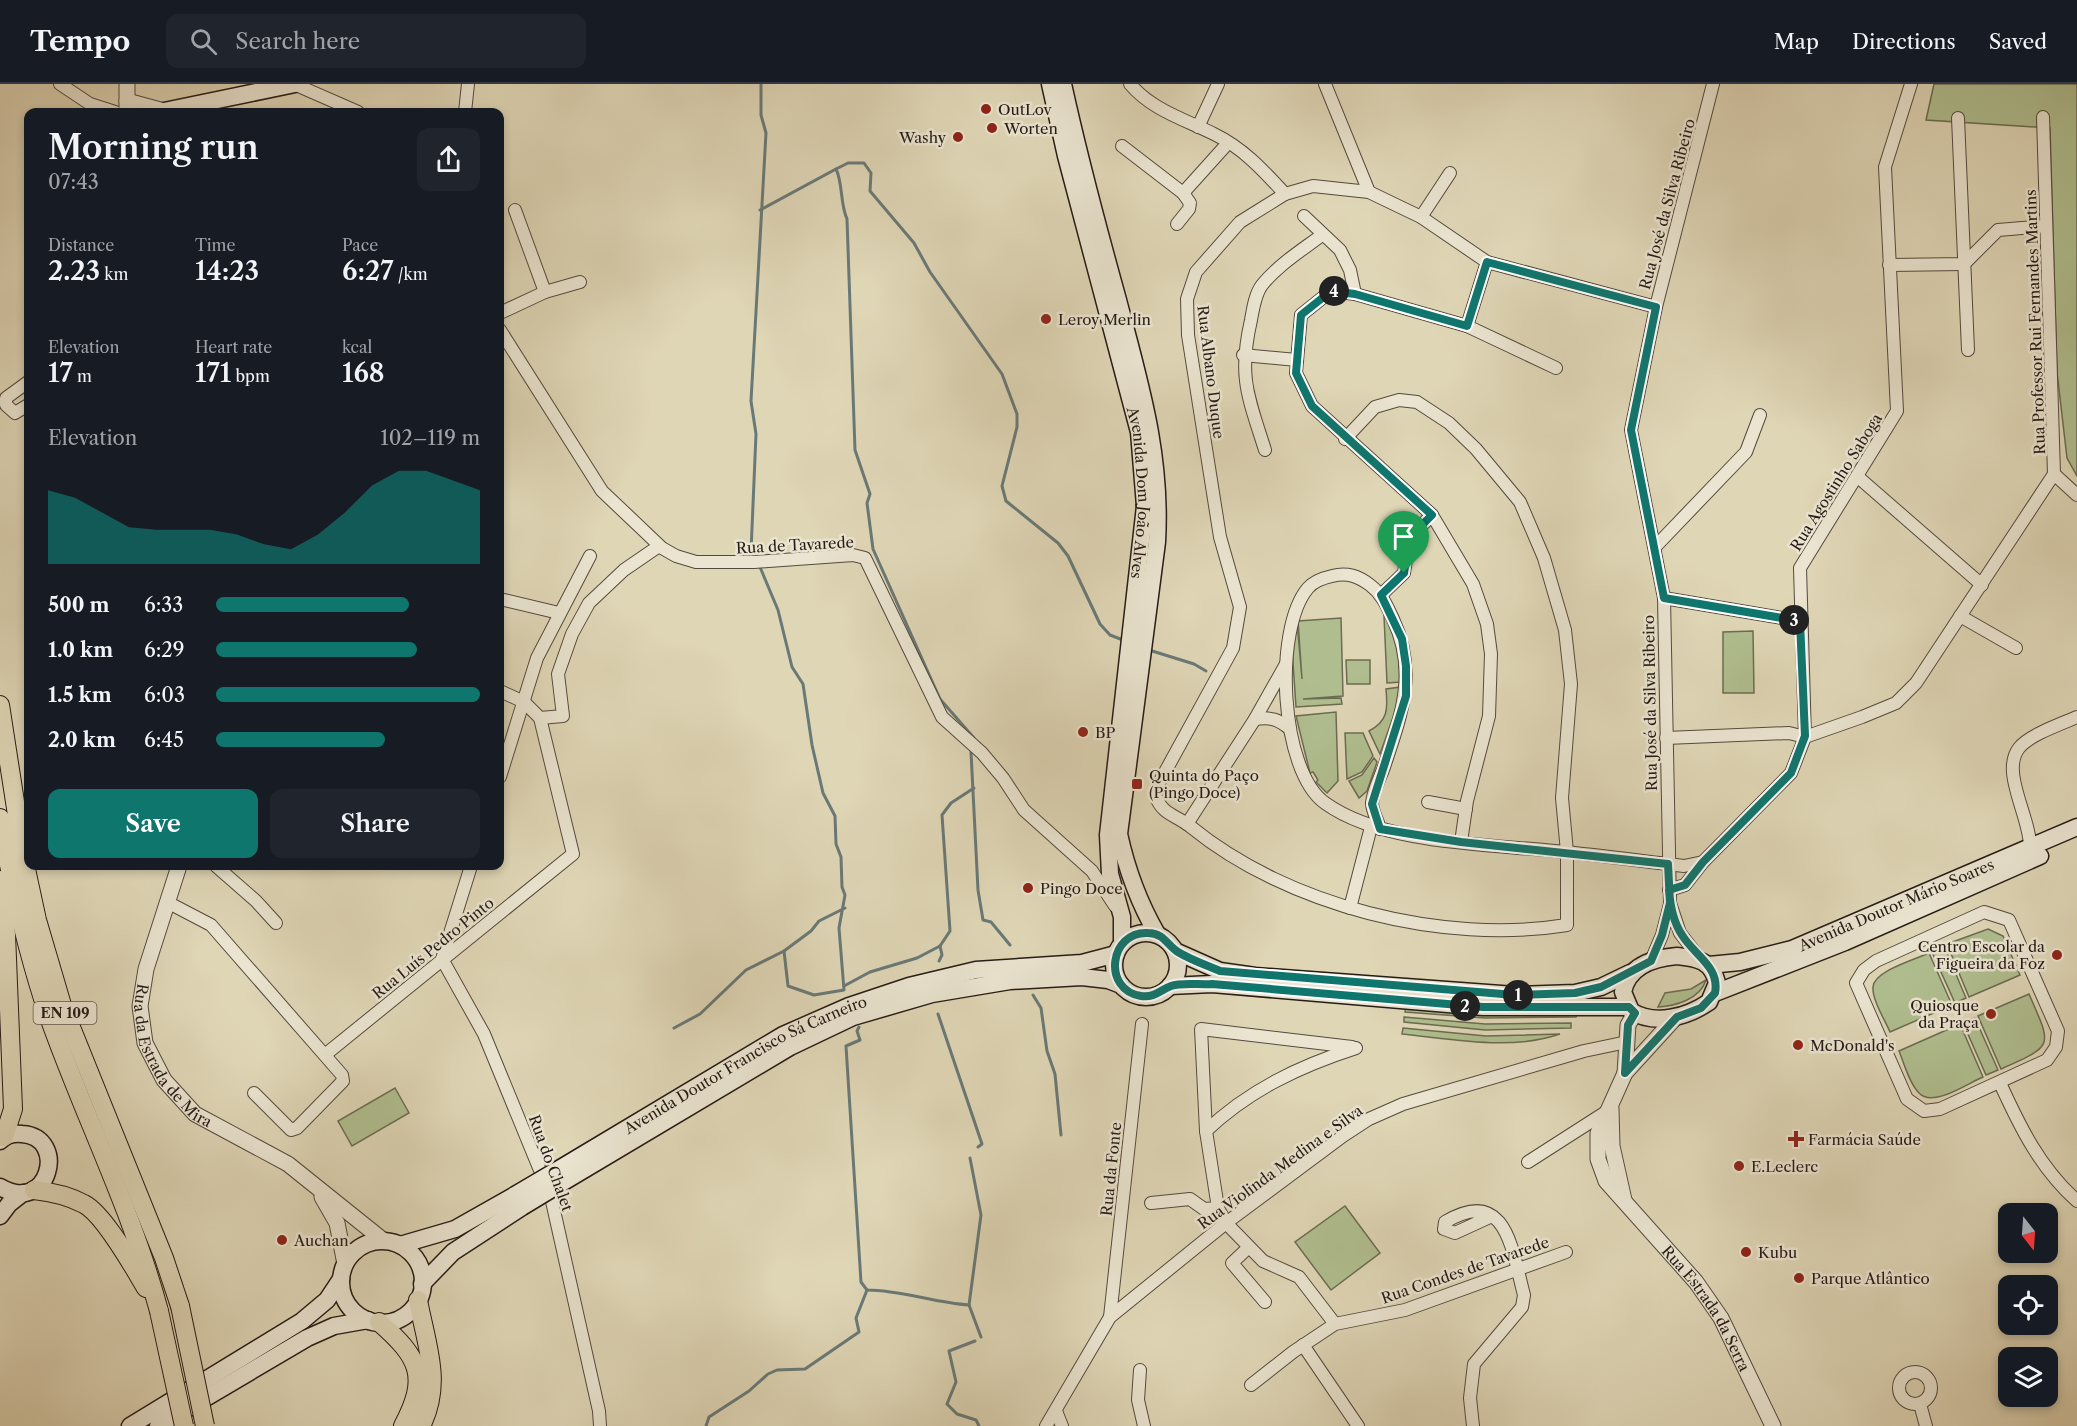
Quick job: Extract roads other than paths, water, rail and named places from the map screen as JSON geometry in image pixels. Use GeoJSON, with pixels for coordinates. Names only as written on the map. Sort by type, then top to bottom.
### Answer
{"type":"FeatureCollection","features":[{"type":"Feature","properties":{"kind":"main road"},"geometry":{"type":"LineString","coordinates":[[196,108],[295,84]]}},
{"type":"Feature","properties":{"kind":"main road","name":"Avenida Dom João Alves"},"geometry":{"type":"LineString","coordinates":[[1050,84],[1066,156],[1139,432],[1144,496],[1138,573],[1108,835],[1110,874],[1122,917],[1119,948]]}},
{"type":"Feature","properties":{"kind":"main road","name":"Avenida Dom João Alves"},"geometry":{"type":"LineString","coordinates":[[1063,84],[1077,151],[1140,383],[1154,447],[1160,498],[1158,542],[1119,834],[1127,872],[1137,900],[1157,934]]}},
{"type":"Feature","properties":{"kind":"main road","name":"EN 109"},"geometry":{"type":"LineString","coordinates":[[0,705],[24,860]]}},
{"type":"Feature","properties":{"kind":"main road","name":"EN 109"},"geometry":{"type":"LineString","coordinates":[[0,818],[23,926],[49,1016],[147,1266],[184,1426]]}},
{"type":"Feature","properties":{"kind":"main road","name":"Avenida Doutor Mário Soares"},"geometry":{"type":"LineString","coordinates":[[1705,962],[1740,962],[1792,949],[2077,827]]}},
{"type":"Feature","properties":{"kind":"main road","name":"Avenida Doutor Mário Soares"},"geometry":{"type":"LineString","coordinates":[[1715,993],[1845,942],[2077,840]]}},
{"type":"Feature","properties":{"kind":"main road","name":"EN 109"},"geometry":{"type":"LineString","coordinates":[[26,870],[37,920],[59,994],[164,1258],[180,1306],[205,1426]]}},
{"type":"Feature","properties":{"kind":"main road"},"geometry":{"type":"LineString","coordinates":[[0,880],[6,934],[13,1109],[2,1139]]}},
{"type":"Feature","properties":{"kind":"main road"},"geometry":{"type":"LineString","coordinates":[[1138,933],[1157,934],[1171,944],[1175,951],[1178,969],[1170,986],[1160,994],[1139,996],[1121,985],[1114,965],[1119,948],[1138,933]]}},
{"type":"Feature","properties":{"kind":"main road","name":"Avenida Doutor Francisco Sá Carneiro"},"geometry":{"type":"LineString","coordinates":[[420,1292],[453,1252],[519,1201],[783,1035],[849,1006],[909,986],[976,970],[1082,963],[1119,948]]}},
{"type":"Feature","properties":{"kind":"main road"},"geometry":{"type":"LineString","coordinates":[[1170,986],[1212,984],[1499,1008],[1632,1010],[1650,1018],[1677,1017],[1701,1008],[1715,993],[1717,983],[1705,962],[1677,956],[1651,961],[1601,987],[1575,993],[1515,995],[1255,976],[1220,971],[1175,951]]}},
{"type":"Feature","properties":{"kind":"main road"},"geometry":{"type":"LineString","coordinates":[[1630,973],[1623,992],[1632,1010]]}},
{"type":"Feature","properties":{"kind":"main road","name":"Avenida Doutor Francisco Sá Carneiro"},"geometry":{"type":"LineString","coordinates":[[557,1178],[790,1047],[853,1017],[943,992],[1010,981],[1082,977],[1108,980],[1121,985]]}},
{"type":"Feature","properties":{"kind":"main road"},"geometry":{"type":"LineString","coordinates":[[0,1216],[9,1204],[43,1182],[48,1171],[49,1159],[38,1139],[27,1134],[15,1133],[2,1139]]}},
{"type":"Feature","properties":{"kind":"main road"},"geometry":{"type":"LineString","coordinates":[[0,1187],[11,1193],[55,1192],[87,1205],[123,1248],[159,1311]]}},
{"type":"Feature","properties":{"kind":"main road","name":"Avenida Doutor Francisco Sá Carneiro"},"geometry":{"type":"LineString","coordinates":[[392,1243],[448,1232],[519,1201]]}},
{"type":"Feature","properties":{"kind":"main road"},"geometry":{"type":"LineString","coordinates":[[130,1426],[302,1321],[327,1300],[361,1247],[392,1243],[417,1261],[433,1370],[431,1402],[421,1426]]}},
{"type":"Feature","properties":{"kind":"main road"},"geometry":{"type":"LineString","coordinates":[[343,1272],[347,1304],[356,1314],[373,1321],[402,1342],[418,1371],[417,1400],[404,1426]]}},
{"type":"Feature","properties":{"kind":"main road"},"geometry":{"type":"LineString","coordinates":[[158,1426],[307,1338],[334,1326],[402,1317],[420,1292]]}},
{"type":"Feature","properties":{"kind":"main road"},"geometry":{"type":"LineString","coordinates":[[191,1358],[215,1426]]}},
{"type":"Feature","properties":{"kind":"street"},"geometry":{"type":"LineString","coordinates":[[60,84],[90,104],[102,108]]}},
{"type":"Feature","properties":{"kind":"street"},"geometry":{"type":"LineString","coordinates":[[127,84],[127,107]]}},
{"type":"Feature","properties":{"kind":"street"},"geometry":{"type":"LineString","coordinates":[[295,84],[349,108]]}},
{"type":"Feature","properties":{"kind":"street"},"geometry":{"type":"LineString","coordinates":[[465,108],[468,84]]}},
{"type":"Feature","properties":{"kind":"street"},"geometry":{"type":"LineString","coordinates":[[1130,84],[1138,94],[1166,113],[1198,127],[1252,158],[1285,194]]}},
{"type":"Feature","properties":{"kind":"street"},"geometry":{"type":"LineString","coordinates":[[1198,127],[1218,84]]}},
{"type":"Feature","properties":{"kind":"street"},"geometry":{"type":"LineString","coordinates":[[1325,84],[1369,192]]}},
{"type":"Feature","properties":{"kind":"street","name":"Rua José da Silva Ribeiro"},"geometry":{"type":"LineString","coordinates":[[1705,962],[1680,933],[1670,903],[1664,598],[1631,430],[1656,307],[1713,84]]}},
{"type":"Feature","properties":{"kind":"street","name":"Rua Agostinho Saboga"},"geometry":{"type":"LineString","coordinates":[[1669,890],[1685,885],[1703,862],[1791,773],[1805,736],[1800,568],[1897,411],[1886,158],[1911,84]]}},
{"type":"Feature","properties":{"kind":"street"},"geometry":{"type":"LineString","coordinates":[[1958,117],[1968,350]]}},
{"type":"Feature","properties":{"kind":"street","name":"Rua Professor Rui Fernandes Martins"},"geometry":{"type":"LineString","coordinates":[[1805,736],[1896,703],[1916,683],[2054,474],[2043,117]]}},
{"type":"Feature","properties":{"kind":"street"},"geometry":{"type":"LineString","coordinates":[[1183,193],[1228,143]]}},
{"type":"Feature","properties":{"kind":"street"},"geometry":{"type":"LineString","coordinates":[[1122,146],[1183,193],[1190,203],[1189,209],[1177,224]]}},
{"type":"Feature","properties":{"kind":"street"},"geometry":{"type":"LineString","coordinates":[[1421,217],[1450,173]]}},
{"type":"Feature","properties":{"kind":"street","name":"Rua Albano Duque"},"geometry":{"type":"LineString","coordinates":[[1187,824],[1161,809],[1155,795],[1233,648],[1240,607],[1220,537],[1188,335],[1187,299],[1196,272],[1240,222],[1285,194],[1313,186],[1369,192],[1421,217],[1487,262],[1656,307]]}},
{"type":"Feature","properties":{"kind":"street"},"geometry":{"type":"LineString","coordinates":[[515,210],[545,292]]}},
{"type":"Feature","properties":{"kind":"street"},"geometry":{"type":"LineString","coordinates":[[1304,216],[1340,250],[1350,270],[1355,294]]}},
{"type":"Feature","properties":{"kind":"street"},"geometry":{"type":"LineString","coordinates":[[1889,265],[1964,264],[1998,230],[2046,226]]}},
{"type":"Feature","properties":{"kind":"street"},"geometry":{"type":"LineString","coordinates":[[1265,450],[1245,390],[1244,355],[1253,308],[1261,286],[1284,263],[1322,235]]}},
{"type":"Feature","properties":{"kind":"street"},"geometry":{"type":"LineString","coordinates":[[1467,326],[1487,262]]}},
{"type":"Feature","properties":{"kind":"street"},"geometry":{"type":"LineString","coordinates":[[504,311],[545,292],[580,282]]}},
{"type":"Feature","properties":{"kind":"street"},"geometry":{"type":"LineString","coordinates":[[1461,842],[1466,809],[1489,716],[1491,654],[1487,624],[1473,584],[1432,515],[1312,406],[1296,373],[1301,315],[1331,291],[1355,294],[1467,326],[1556,369]]}},
{"type":"Feature","properties":{"kind":"street","name":"Rua de Tavarede"},"geometry":{"type":"LineString","coordinates":[[504,336],[602,491],[659,546],[676,556],[696,562],[754,562],[853,555],[865,558],[942,717],[982,753],[1003,778],[1023,810],[1092,871],[1122,917]]}},
{"type":"Feature","properties":{"kind":"street"},"geometry":{"type":"LineString","coordinates":[[1244,355],[1297,360]]}},
{"type":"Feature","properties":{"kind":"street"},"geometry":{"type":"LineString","coordinates":[[24,385],[6,398],[6,405],[15,413],[24,407]]}},
{"type":"Feature","properties":{"kind":"street"},"geometry":{"type":"LineString","coordinates":[[1286,663],[1255,719],[1187,824],[1216,847],[1270,877],[1350,908],[1448,929],[1508,930],[1567,925],[1567,852],[1562,798],[1571,684],[1565,630],[1544,558],[1520,502],[1476,449],[1449,423],[1417,402],[1399,400],[1375,407],[1346,439]]}},
{"type":"Feature","properties":{"kind":"street"},"geometry":{"type":"LineString","coordinates":[[1655,547],[1746,452],[1760,415]]}},
{"type":"Feature","properties":{"kind":"street"},"geometry":{"type":"LineString","coordinates":[[2054,474],[2077,495]]}},
{"type":"Feature","properties":{"kind":"street"},"geometry":{"type":"LineString","coordinates":[[1858,477],[1982,585]]}},
{"type":"Feature","properties":{"kind":"street"},"geometry":{"type":"LineString","coordinates":[[1381,595],[1404,573],[1408,547],[1419,528],[1432,515]]}},
{"type":"Feature","properties":{"kind":"street"},"geometry":{"type":"LineString","coordinates":[[504,694],[524,702],[540,718],[563,716],[558,674],[572,634],[589,603],[624,570],[659,546]]}},
{"type":"Feature","properties":{"kind":"street"},"geometry":{"type":"LineString","coordinates":[[504,764],[537,658],[590,556]]}},
{"type":"Feature","properties":{"kind":"street"},"geometry":{"type":"LineString","coordinates":[[1350,908],[1376,828],[1372,804],[1406,696],[1406,666],[1402,639],[1381,595],[1358,576],[1342,573],[1319,579],[1308,588],[1292,626],[1286,663],[1290,729],[1306,779],[1323,802],[1376,828],[1461,842],[1684,866],[1703,862]]}},
{"type":"Feature","properties":{"kind":"street"},"geometry":{"type":"LineString","coordinates":[[1664,598],[1800,621]]}},
{"type":"Feature","properties":{"kind":"street"},"geometry":{"type":"LineString","coordinates":[[504,600],[559,612]]}},
{"type":"Feature","properties":{"kind":"street"},"geometry":{"type":"LineString","coordinates":[[1960,616],[2016,648]]}},
{"type":"Feature","properties":{"kind":"street"},"geometry":{"type":"LineString","coordinates":[[1255,719],[1269,717],[1278,720],[1290,729]]}},
{"type":"Feature","properties":{"kind":"street"},"geometry":{"type":"LineString","coordinates":[[2030,848],[2030,832],[2012,774],[2019,748],[2045,731],[2077,717]]}},
{"type":"Feature","properties":{"kind":"street","name":"Rua Luís Pedro Pinto"},"geometry":{"type":"LineString","coordinates":[[326,1054],[573,854],[540,718]]}},
{"type":"Feature","properties":{"kind":"street"},"geometry":{"type":"LineString","coordinates":[[1666,738],[1789,733],[1805,736]]}},
{"type":"Feature","properties":{"kind":"street"},"geometry":{"type":"LineString","coordinates":[[1428,802],[1466,809]]}},
{"type":"Feature","properties":{"kind":"street","name":"Rua da Estrada de Mira"},"geometry":{"type":"LineString","coordinates":[[178,870],[146,969],[140,1006],[145,1043],[164,1080],[195,1114],[288,1164],[392,1243]]}},
{"type":"Feature","properties":{"kind":"street"},"geometry":{"type":"LineString","coordinates":[[221,870],[256,901],[276,923]]}},
{"type":"Feature","properties":{"kind":"street"},"geometry":{"type":"LineString","coordinates":[[442,959],[470,870]]}},
{"type":"Feature","properties":{"kind":"street"},"geometry":{"type":"LineString","coordinates":[[167,902],[211,925],[342,1075],[343,1082],[297,1128],[291,1130],[254,1093]]}},
{"type":"Feature","properties":{"kind":"street","name":"Rua José da Silva Ribeiro"},"geometry":{"type":"LineString","coordinates":[[1651,961],[1662,935],[1670,903]]}},
{"type":"Feature","properties":{"kind":"street"},"geometry":{"type":"LineString","coordinates":[[1984,912],[2009,920],[2058,1031],[2056,1047],[2047,1060],[2000,1083],[1940,1109],[1924,1111],[1907,1099],[1856,983],[1864,970],[1876,961],[1984,912]]}},
{"type":"Feature","properties":{"kind":"street","name":"Rua do Chalet"},"geometry":{"type":"LineString","coordinates":[[442,959],[484,1034],[551,1197],[599,1411],[600,1426]]}},
{"type":"Feature","properties":{"kind":"street"},"geometry":{"type":"LineString","coordinates":[[1625,1073],[1628,1025],[1632,1010]]}},
{"type":"Feature","properties":{"kind":"street"},"geometry":{"type":"LineString","coordinates":[[1625,1073],[1677,1017]]}},
{"type":"Feature","properties":{"kind":"street","name":"Rua da Fonte"},"geometry":{"type":"LineString","coordinates":[[1110,1317],[1142,1024]]}},
{"type":"Feature","properties":{"kind":"street"},"geometry":{"type":"LineString","coordinates":[[1206,1131],[1223,1115],[1266,1085],[1311,1062],[1356,1048],[1201,1029],[1206,1131],[1218,1208],[1226,1223],[1263,1261],[1299,1277],[1335,1324]]}},
{"type":"Feature","properties":{"kind":"street","name":"Rua Violinda Medina e Silva"},"geometry":{"type":"LineString","coordinates":[[1110,1317],[1226,1223],[1370,1119],[1403,1104],[1584,1051],[1627,1042]]}},
{"type":"Feature","properties":{"kind":"street","name":"Rua Estrada da Serra"},"geometry":{"type":"LineString","coordinates":[[1625,1073],[1608,1108],[1612,1146],[1624,1201],[1696,1282],[1721,1318],[1773,1426]]}},
{"type":"Feature","properties":{"kind":"street"},"geometry":{"type":"LineString","coordinates":[[2000,1083],[2036,1157],[2059,1185],[2077,1201]]}},
{"type":"Feature","properties":{"kind":"street"},"geometry":{"type":"LineString","coordinates":[[1528,1162],[1608,1108]]}},
{"type":"Feature","properties":{"kind":"street","name":"Rua da Estrada de Mira"},"geometry":{"type":"LineString","coordinates":[[316,1186],[337,1223],[343,1272]]}},
{"type":"Feature","properties":{"kind":"street"},"geometry":{"type":"LineString","coordinates":[[1151,1203],[1190,1199],[1204,1209],[1218,1208]]}},
{"type":"Feature","properties":{"kind":"street"},"geometry":{"type":"LineString","coordinates":[[1473,1426],[1470,1398],[1474,1364],[1522,1307],[1524,1295],[1504,1226],[1492,1216]]}},
{"type":"Feature","properties":{"kind":"street"},"geometry":{"type":"LineString","coordinates":[[1249,1247],[1232,1263],[1265,1302]]}},
{"type":"Feature","properties":{"kind":"street","name":"Rua Condes de Tavarede"},"geometry":{"type":"LineString","coordinates":[[1251,1385],[1302,1345],[1335,1324],[1405,1310],[1566,1252]]}},
{"type":"Feature","properties":{"kind":"street"},"geometry":{"type":"LineString","coordinates":[[1046,1426],[1110,1317]]}},
{"type":"Feature","properties":{"kind":"street"},"geometry":{"type":"LineString","coordinates":[[1302,1345],[1358,1426]]}},
{"type":"Feature","properties":{"kind":"street"},"geometry":{"type":"LineString","coordinates":[[1140,1370],[1138,1400],[1144,1426]]}},
{"type":"Feature","properties":{"kind":"street"},"geometry":{"type":"LineString","coordinates":[[1920,1404],[1926,1426]]}},
{"type":"Feature","properties":{"kind":"street"},"geometry":{"type":"LineString","coordinates":[[1056,1411],[1062,1426]]}},
{"type":"Feature","properties":{"kind":"waterway"},"geometry":{"type":"LineString","coordinates":[[751,552],[756,434],[751,401],[766,133],[761,115],[761,84]]}},
{"type":"Feature","properties":{"kind":"waterway"},"geometry":{"type":"LineString","coordinates":[[836,169],[848,163],[864,163],[871,173],[870,191],[914,243],[930,272],[1002,374],[1017,414],[1017,427],[1002,486],[1006,501],[1058,543],[1068,556],[1100,624],[1110,635],[1123,640]]}},
{"type":"Feature","properties":{"kind":"waterway"},"geometry":{"type":"LineString","coordinates":[[760,210],[836,169],[847,219],[855,450],[870,494],[867,503],[873,549],[940,699],[974,738]]}},
{"type":"Feature","properties":{"kind":"waterway"},"geometry":{"type":"LineString","coordinates":[[760,567],[778,610],[792,667],[803,684],[812,745],[823,793],[835,816],[836,844],[841,857],[842,887],[845,895],[839,928],[844,990],[814,995],[788,986],[784,951]]}},
{"type":"Feature","properties":{"kind":"waterway"},"geometry":{"type":"LineString","coordinates":[[1149,650],[1194,664],[1206,671]]}},
{"type":"Feature","properties":{"kind":"waterway"},"geometry":{"type":"LineString","coordinates":[[971,752],[978,890],[983,920],[991,922],[1010,945]]}},
{"type":"Feature","properties":{"kind":"waterway"},"geometry":{"type":"LineString","coordinates":[[844,986],[870,972],[917,958],[940,946],[950,931],[942,815],[951,803],[974,788]]}},
{"type":"Feature","properties":{"kind":"waterway"},"geometry":{"type":"LineString","coordinates":[[674,1028],[700,1014],[746,970],[784,951],[811,931],[819,921],[845,908]]}},
{"type":"Feature","properties":{"kind":"waterway"},"geometry":{"type":"LineString","coordinates":[[939,961],[942,955],[940,946]]}},
{"type":"Feature","properties":{"kind":"waterway"},"geometry":{"type":"LineString","coordinates":[[1033,995],[1041,1008],[1047,1051],[1055,1074],[1061,1135]]}},
{"type":"Feature","properties":{"kind":"waterway"},"geometry":{"type":"LineString","coordinates":[[938,1014],[982,1144],[978,1147]]}},
{"type":"Feature","properties":{"kind":"waterway"},"geometry":{"type":"LineString","coordinates":[[859,1027],[857,1031],[860,1040],[846,1046],[861,1282],[867,1290],[893,1292],[969,1305],[981,1337]]}},
{"type":"Feature","properties":{"kind":"waterway"},"geometry":{"type":"LineString","coordinates":[[969,1305],[981,1215],[970,1158]]}},
{"type":"Feature","properties":{"kind":"waterway"},"geometry":{"type":"LineString","coordinates":[[706,1426],[709,1417],[749,1391],[768,1374],[777,1370],[805,1369],[859,1332],[856,1318],[867,1290]]}},
{"type":"Feature","properties":{"kind":"waterway"},"geometry":{"type":"LineString","coordinates":[[975,1341],[949,1351],[956,1382],[947,1404],[957,1414],[976,1420],[979,1426]]}},
{"type":"Feature","properties":{"kind":"place","name":"OutLov"},"geometry":{"type":"Point","coordinates":[986,109]}},
{"type":"Feature","properties":{"kind":"place","name":"Worten"},"geometry":{"type":"Point","coordinates":[992,128]}},
{"type":"Feature","properties":{"kind":"place","name":"Washy"},"geometry":{"type":"Point","coordinates":[958,137]}},
{"type":"Feature","properties":{"kind":"place","name":"Leroy Merlin"},"geometry":{"type":"Point","coordinates":[1046,319]}},
{"type":"Feature","properties":{"kind":"place","name":"BP"},"geometry":{"type":"Point","coordinates":[1083,732]}},
{"type":"Feature","properties":{"kind":"place","name":"Quinta do Paço (Pingo Doce)"},"geometry":{"type":"Point","coordinates":[1137,784]}},
{"type":"Feature","properties":{"kind":"place","name":"Pingo Doce"},"geometry":{"type":"Point","coordinates":[1028,888]}},
{"type":"Feature","properties":{"kind":"place","name":"Centro Escolar da Figueira da Foz"},"geometry":{"type":"Point","coordinates":[2057,955]}},
{"type":"Feature","properties":{"kind":"place","name":"Quiosque da Praça"},"geometry":{"type":"Point","coordinates":[1991,1014]}},
{"type":"Feature","properties":{"kind":"place","name":"McDonald's"},"geometry":{"type":"Point","coordinates":[1798,1045]}},
{"type":"Feature","properties":{"kind":"place","name":"Farmácia Saúde"},"geometry":{"type":"Point","coordinates":[1796,1139]}},
{"type":"Feature","properties":{"kind":"place","name":"E.Leclerc"},"geometry":{"type":"Point","coordinates":[1739,1166]}},
{"type":"Feature","properties":{"kind":"place","name":"Auchan"},"geometry":{"type":"Point","coordinates":[282,1240]}},
{"type":"Feature","properties":{"kind":"place","name":"Kubu"},"geometry":{"type":"Point","coordinates":[1746,1252]}},
{"type":"Feature","properties":{"kind":"place","name":"Parque Atlântico"},"geometry":{"type":"Point","coordinates":[1799,1278]}}]}
